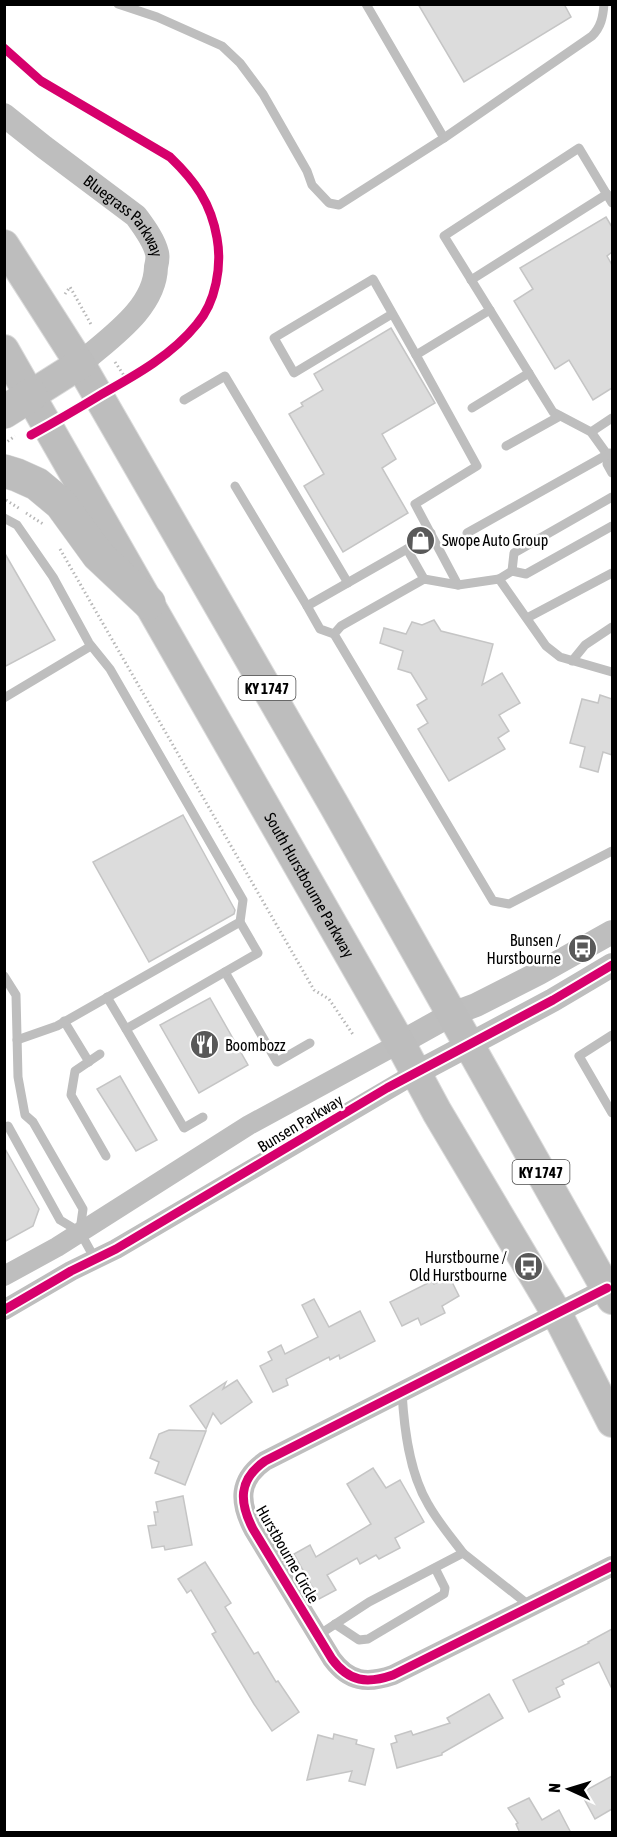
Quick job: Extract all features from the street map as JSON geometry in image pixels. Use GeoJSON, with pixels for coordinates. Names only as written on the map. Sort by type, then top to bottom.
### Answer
{"type":"FeatureCollection","features":[{"type":"Feature","properties":{"kind":"highway"},"geometry":{"type":"LineString","coordinates":[[4,471],[37,484],[61,504],[98,555],[149,603]]}},
{"type":"Feature","properties":{"kind":"main road","name":"KY 1747"},"geometry":{"type":"LineString","coordinates":[[4,245],[99,396],[610,1294]]}},
{"type":"Feature","properties":{"kind":"main road","name":"South Hurstbourne Parkway"},"geometry":{"type":"LineString","coordinates":[[4,350],[18,404],[39,430],[149,603],[437,1112],[557,1314],[612,1422]]}},
{"type":"Feature","properties":{"kind":"main road"},"geometry":{"type":"LineString","coordinates":[[18,404],[80,364]]}},
{"type":"Feature","properties":{"kind":"street","name":"Bluegrass Parkway"},"geometry":{"type":"LineString","coordinates":[[4,115],[136,216],[157,253],[156,273],[149,295],[139,310],[80,364]]}},
{"type":"Feature","properties":{"kind":"street","name":"Bunsen Parkway"},"geometry":{"type":"LineString","coordinates":[[4,1276],[80,1232],[249,1125],[452,1014],[476,1005],[539,973],[612,932]]}},
{"type":"Feature","properties":{"kind":"street","name":"Bunsen Parkway"},"geometry":{"type":"LineString","coordinates":[[4,1310],[71,1271],[116,1249],[416,1072],[612,965]]}},
{"type":"Feature","properties":{"kind":"street","name":"Hurstbourne Circle"},"geometry":{"type":"LineString","coordinates":[[610,1294],[557,1314],[265,1461],[256,1467],[245,1483],[243,1497],[244,1513],[317,1636],[338,1667],[348,1676],[364,1681],[379,1680],[393,1675],[612,1566]]}},
{"type":"Feature","properties":{"kind":"lane"},"geometry":{"type":"LineString","coordinates":[[118,4],[157,17],[222,46],[240,63],[263,94],[307,171],[312,185],[328,203],[339,205],[444,138],[592,36],[598,30],[604,4]]}},
{"type":"Feature","properties":{"kind":"lane"},"geometry":{"type":"LineString","coordinates":[[366,4],[444,138]]}},
{"type":"Feature","properties":{"kind":"lane"},"geometry":{"type":"LineString","coordinates":[[610,455],[591,432],[553,412],[444,236],[579,148],[612,203]]}},
{"type":"Feature","properties":{"kind":"lane"},"geometry":{"type":"LineString","coordinates":[[471,280],[607,194]]}},
{"type":"Feature","properties":{"kind":"lane"},"geometry":{"type":"LineString","coordinates":[[392,314],[294,373],[274,338],[373,279],[477,466],[415,504],[458,585]]}},
{"type":"Feature","properties":{"kind":"lane"},"geometry":{"type":"LineString","coordinates":[[416,355],[490,310]]}},
{"type":"Feature","properties":{"kind":"lane"},"geometry":{"type":"LineString","coordinates":[[472,408],[529,373]]}},
{"type":"Feature","properties":{"kind":"lane"},"geometry":{"type":"LineString","coordinates":[[184,400],[225,376],[348,583]]}},
{"type":"Feature","properties":{"kind":"lane"},"geometry":{"type":"LineString","coordinates":[[506,446],[560,416]]}},
{"type":"Feature","properties":{"kind":"lane"},"geometry":{"type":"LineString","coordinates":[[591,432],[612,418]]}},
{"type":"Feature","properties":{"kind":"lane"},"geometry":{"type":"LineString","coordinates":[[610,455],[607,464],[612,473]]}},
{"type":"Feature","properties":{"kind":"lane"},"geometry":{"type":"LineString","coordinates":[[467,533],[610,455]]}},
{"type":"Feature","properties":{"kind":"lane"},"geometry":{"type":"LineString","coordinates":[[235,486],[320,629],[334,634],[493,901],[509,904],[612,851]]}},
{"type":"Feature","properties":{"kind":"lane"},"geometry":{"type":"LineString","coordinates":[[512,571],[514,553],[612,497]]}},
{"type":"Feature","properties":{"kind":"lane"},"geometry":{"type":"LineString","coordinates":[[4,518],[17,525],[53,577],[91,646],[110,669],[243,900],[240,922],[258,953],[126,1029]]}},
{"type":"Feature","properties":{"kind":"lane"},"geometry":{"type":"LineString","coordinates":[[334,634],[341,626],[424,579],[458,585],[499,579],[512,571],[526,574],[612,526]]}},
{"type":"Feature","properties":{"kind":"lane"},"geometry":{"type":"LineString","coordinates":[[307,606],[407,549],[430,533]]}},
{"type":"Feature","properties":{"kind":"lane"},"geometry":{"type":"LineString","coordinates":[[407,549],[424,579]]}},
{"type":"Feature","properties":{"kind":"lane"},"geometry":{"type":"LineString","coordinates":[[527,618],[612,573]]}},
{"type":"Feature","properties":{"kind":"lane"},"geometry":{"type":"LineString","coordinates":[[499,579],[546,646],[560,657],[612,672]]}},
{"type":"Feature","properties":{"kind":"lane"},"geometry":{"type":"LineString","coordinates":[[572,661],[585,645],[612,627]]}},
{"type":"Feature","properties":{"kind":"lane"},"geometry":{"type":"LineString","coordinates":[[4,698],[91,646]]}},
{"type":"Feature","properties":{"kind":"lane"},"geometry":{"type":"LineString","coordinates":[[17,1040],[64,1022],[240,922]]}},
{"type":"Feature","properties":{"kind":"lane"},"geometry":{"type":"LineString","coordinates":[[225,972],[277,1062],[310,1043]]}},
{"type":"Feature","properties":{"kind":"lane"},"geometry":{"type":"LineString","coordinates":[[4,975],[16,995],[18,1077],[25,1115],[33,1122],[83,1209],[80,1232]]}},
{"type":"Feature","properties":{"kind":"lane"},"geometry":{"type":"LineString","coordinates":[[107,997],[184,1128],[203,1117]]}},
{"type":"Feature","properties":{"kind":"lane"},"geometry":{"type":"LineString","coordinates":[[64,1022],[89,1062]]}},
{"type":"Feature","properties":{"kind":"lane"},"geometry":{"type":"LineString","coordinates":[[612,1035],[579,1056],[612,1113]]}},
{"type":"Feature","properties":{"kind":"lane"},"geometry":{"type":"LineString","coordinates":[[100,1054],[75,1071],[71,1095],[106,1156]]}},
{"type":"Feature","properties":{"kind":"lane"},"geometry":{"type":"LineString","coordinates":[[25,1115],[6,1126],[60,1220],[80,1232],[95,1259]]}},
{"type":"Feature","properties":{"kind":"lane"},"geometry":{"type":"LineString","coordinates":[[402,1392],[404,1428],[423,1494],[437,1519],[463,1553],[530,1606]]}},
{"type":"Feature","properties":{"kind":"lane"},"geometry":{"type":"LineString","coordinates":[[317,1636],[369,1602],[463,1553]]}},
{"type":"Feature","properties":{"kind":"lane"},"geometry":{"type":"LineString","coordinates":[[335,1624],[359,1640],[368,1639],[444,1594],[446,1588],[435,1568]]}},
{"type":"Feature","properties":{"kind":"path"},"geometry":{"type":"LineString","coordinates":[[99,396],[137,374]]}},
{"type":"Feature","properties":{"kind":"path"},"geometry":{"type":"LineString","coordinates":[[4,444],[24,431],[39,430]]}},
{"type":"Feature","properties":{"kind":"path"},"geometry":{"type":"LineString","coordinates":[[4,499],[48,528]]}},
{"type":"Feature","properties":{"kind":"path"},"geometry":{"type":"LineString","coordinates":[[60,548],[314,990],[329,999],[354,1036]]}},
{"type":"Feature","properties":{"kind":"building"},"geometry":{"type":"Polygon","coordinates":[[[418,4],[564,4],[571,17],[464,82],[418,4]]]}},
{"type":"Feature","properties":{"kind":"building"},"geometry":{"type":"Polygon","coordinates":[[[606,217],[612,227],[612,252],[607,256],[612,265],[612,388],[593,400],[569,360],[555,369],[514,301],[533,289],[520,268],[606,217]]]}},
{"type":"Feature","properties":{"kind":"building"},"geometry":{"type":"Polygon","coordinates":[[[391,328],[435,403],[382,434],[396,459],[382,468],[408,513],[343,552],[304,486],[324,474],[289,414],[303,406],[301,403],[323,390],[314,374],[391,328]]]}},
{"type":"Feature","properties":{"kind":"building"},"geometry":{"type":"Polygon","coordinates":[[[4,552],[55,640],[4,667],[4,552]]]}},
{"type":"Feature","properties":{"kind":"building"},"geometry":{"type":"Polygon","coordinates":[[[434,620],[441,631],[493,644],[482,685],[502,673],[520,703],[499,715],[509,731],[498,738],[505,749],[449,781],[418,729],[428,723],[417,705],[427,699],[411,673],[398,669],[403,651],[380,643],[384,628],[406,634],[412,622],[422,625],[434,620]]]}},
{"type":"Feature","properties":{"kind":"building"},"geometry":{"type":"Polygon","coordinates":[[[600,695],[612,699],[612,755],[603,752],[598,772],[580,767],[585,747],[570,743],[582,699],[598,703],[600,695]]]}},
{"type":"Feature","properties":{"kind":"building"},"geometry":{"type":"Polygon","coordinates":[[[183,815],[235,910],[234,914],[149,962],[93,862],[183,815]]]}},
{"type":"Feature","properties":{"kind":"building","name":"Boombozz"},"geometry":{"type":"Polygon","coordinates":[[[210,998],[248,1065],[199,1093],[160,1025],[210,998]]]}},
{"type":"Feature","properties":{"kind":"building"},"geometry":{"type":"Polygon","coordinates":[[[120,1076],[157,1140],[136,1151],[97,1089],[120,1076]]]}},
{"type":"Feature","properties":{"kind":"building"},"geometry":{"type":"Polygon","coordinates":[[[4,1147],[39,1209],[33,1226],[4,1242],[4,1147]]]}},
{"type":"Feature","properties":{"kind":"building"},"geometry":{"type":"Polygon","coordinates":[[[449,1276],[459,1296],[442,1306],[445,1313],[421,1325],[418,1318],[402,1326],[390,1302],[432,1281],[434,1284],[449,1276]]]}},
{"type":"Feature","properties":{"kind":"building"},"geometry":{"type":"Polygon","coordinates":[[[314,1299],[329,1327],[360,1311],[375,1341],[340,1359],[339,1355],[330,1360],[329,1357],[286,1379],[288,1385],[273,1392],[260,1366],[272,1360],[268,1352],[281,1345],[285,1354],[318,1337],[302,1305],[314,1299]]]}},
{"type":"Feature","properties":{"kind":"building"},"geometry":{"type":"Polygon","coordinates":[[[237,1380],[252,1402],[221,1424],[213,1413],[206,1429],[190,1406],[226,1382],[223,1389],[237,1380]]]}},
{"type":"Feature","properties":{"kind":"building"},"geometry":{"type":"Polygon","coordinates":[[[169,1430],[206,1431],[185,1485],[155,1473],[159,1462],[150,1458],[159,1434],[169,1430]]]}},
{"type":"Feature","properties":{"kind":"building"},"geometry":{"type":"Polygon","coordinates":[[[373,1468],[386,1488],[400,1480],[424,1522],[395,1538],[400,1548],[379,1559],[376,1555],[360,1564],[357,1558],[327,1575],[336,1590],[319,1599],[294,1554],[310,1545],[316,1557],[371,1524],[347,1484],[373,1468]]]}},
{"type":"Feature","properties":{"kind":"building"},"geometry":{"type":"Polygon","coordinates":[[[183,1496],[192,1545],[165,1550],[164,1546],[152,1548],[148,1526],[156,1525],[154,1512],[158,1512],[156,1502],[183,1496]]]}},
{"type":"Feature","properties":{"kind":"building"},"geometry":{"type":"Polygon","coordinates":[[[205,1562],[231,1603],[225,1607],[254,1654],[258,1652],[276,1682],[278,1681],[299,1712],[272,1731],[212,1634],[216,1632],[191,1590],[187,1593],[178,1579],[205,1562]]]}},
{"type":"Feature","properties":{"kind":"building"},"geometry":{"type":"Polygon","coordinates":[[[612,1629],[612,1689],[599,1662],[562,1680],[564,1684],[556,1688],[560,1697],[529,1712],[513,1680],[589,1643],[612,1629]]]}},
{"type":"Feature","properties":{"kind":"building"},"geometry":{"type":"Polygon","coordinates":[[[489,1694],[503,1718],[442,1755],[397,1768],[391,1744],[397,1742],[395,1736],[411,1731],[413,1735],[450,1723],[447,1718],[489,1694]]]}},
{"type":"Feature","properties":{"kind":"building"},"geometry":{"type":"Polygon","coordinates":[[[334,1734],[357,1740],[356,1744],[374,1749],[365,1785],[349,1781],[352,1771],[307,1780],[318,1735],[333,1739],[334,1734]]]}},
{"type":"Feature","properties":{"kind":"building"},"geometry":{"type":"Polygon","coordinates":[[[612,1776],[612,1809],[595,1819],[581,1793],[612,1776]]]}},
{"type":"Feature","properties":{"kind":"building"},"geometry":{"type":"Polygon","coordinates":[[[529,1798],[542,1820],[559,1810],[571,1833],[520,1833],[516,1824],[518,1823],[508,1808],[529,1798]]]}},
{"type":"Feature","properties":{"kind":"cycle path"},"geometry":{"type":"LineString","coordinates":[[4,48],[41,81],[170,157],[187,175],[206,203],[217,238],[219,260],[216,283],[209,305],[204,315],[187,335],[165,355],[140,372],[31,435]]}},
{"type":"Feature","properties":{"kind":"cycle path"},"geometry":{"type":"LineString","coordinates":[[4,1310],[71,1271],[116,1249],[387,1088],[553,1000],[612,965]]}},
{"type":"Feature","properties":{"kind":"cycle path"},"geometry":{"type":"LineString","coordinates":[[607,1288],[265,1461],[250,1476],[244,1492],[244,1501],[245,1510],[253,1529],[332,1659],[338,1667],[359,1679],[375,1680],[393,1675],[612,1566]]}},
{"type":"Feature","properties":{"kind":"place","name":"Swope Auto Group"},"geometry":{"type":"Point","coordinates":[421,540]}},
{"type":"Feature","properties":{"kind":"place","name":"Bunsen / Hurstbourne"},"geometry":{"type":"Point","coordinates":[582,949]}},
{"type":"Feature","properties":{"kind":"place","name":"Boombozz"},"geometry":{"type":"Point","coordinates":[204,1045]}},
{"type":"Feature","properties":{"kind":"place","name":"Hurstbourne / Old Hurstbourne"},"geometry":{"type":"Point","coordinates":[528,1266]}}]}
